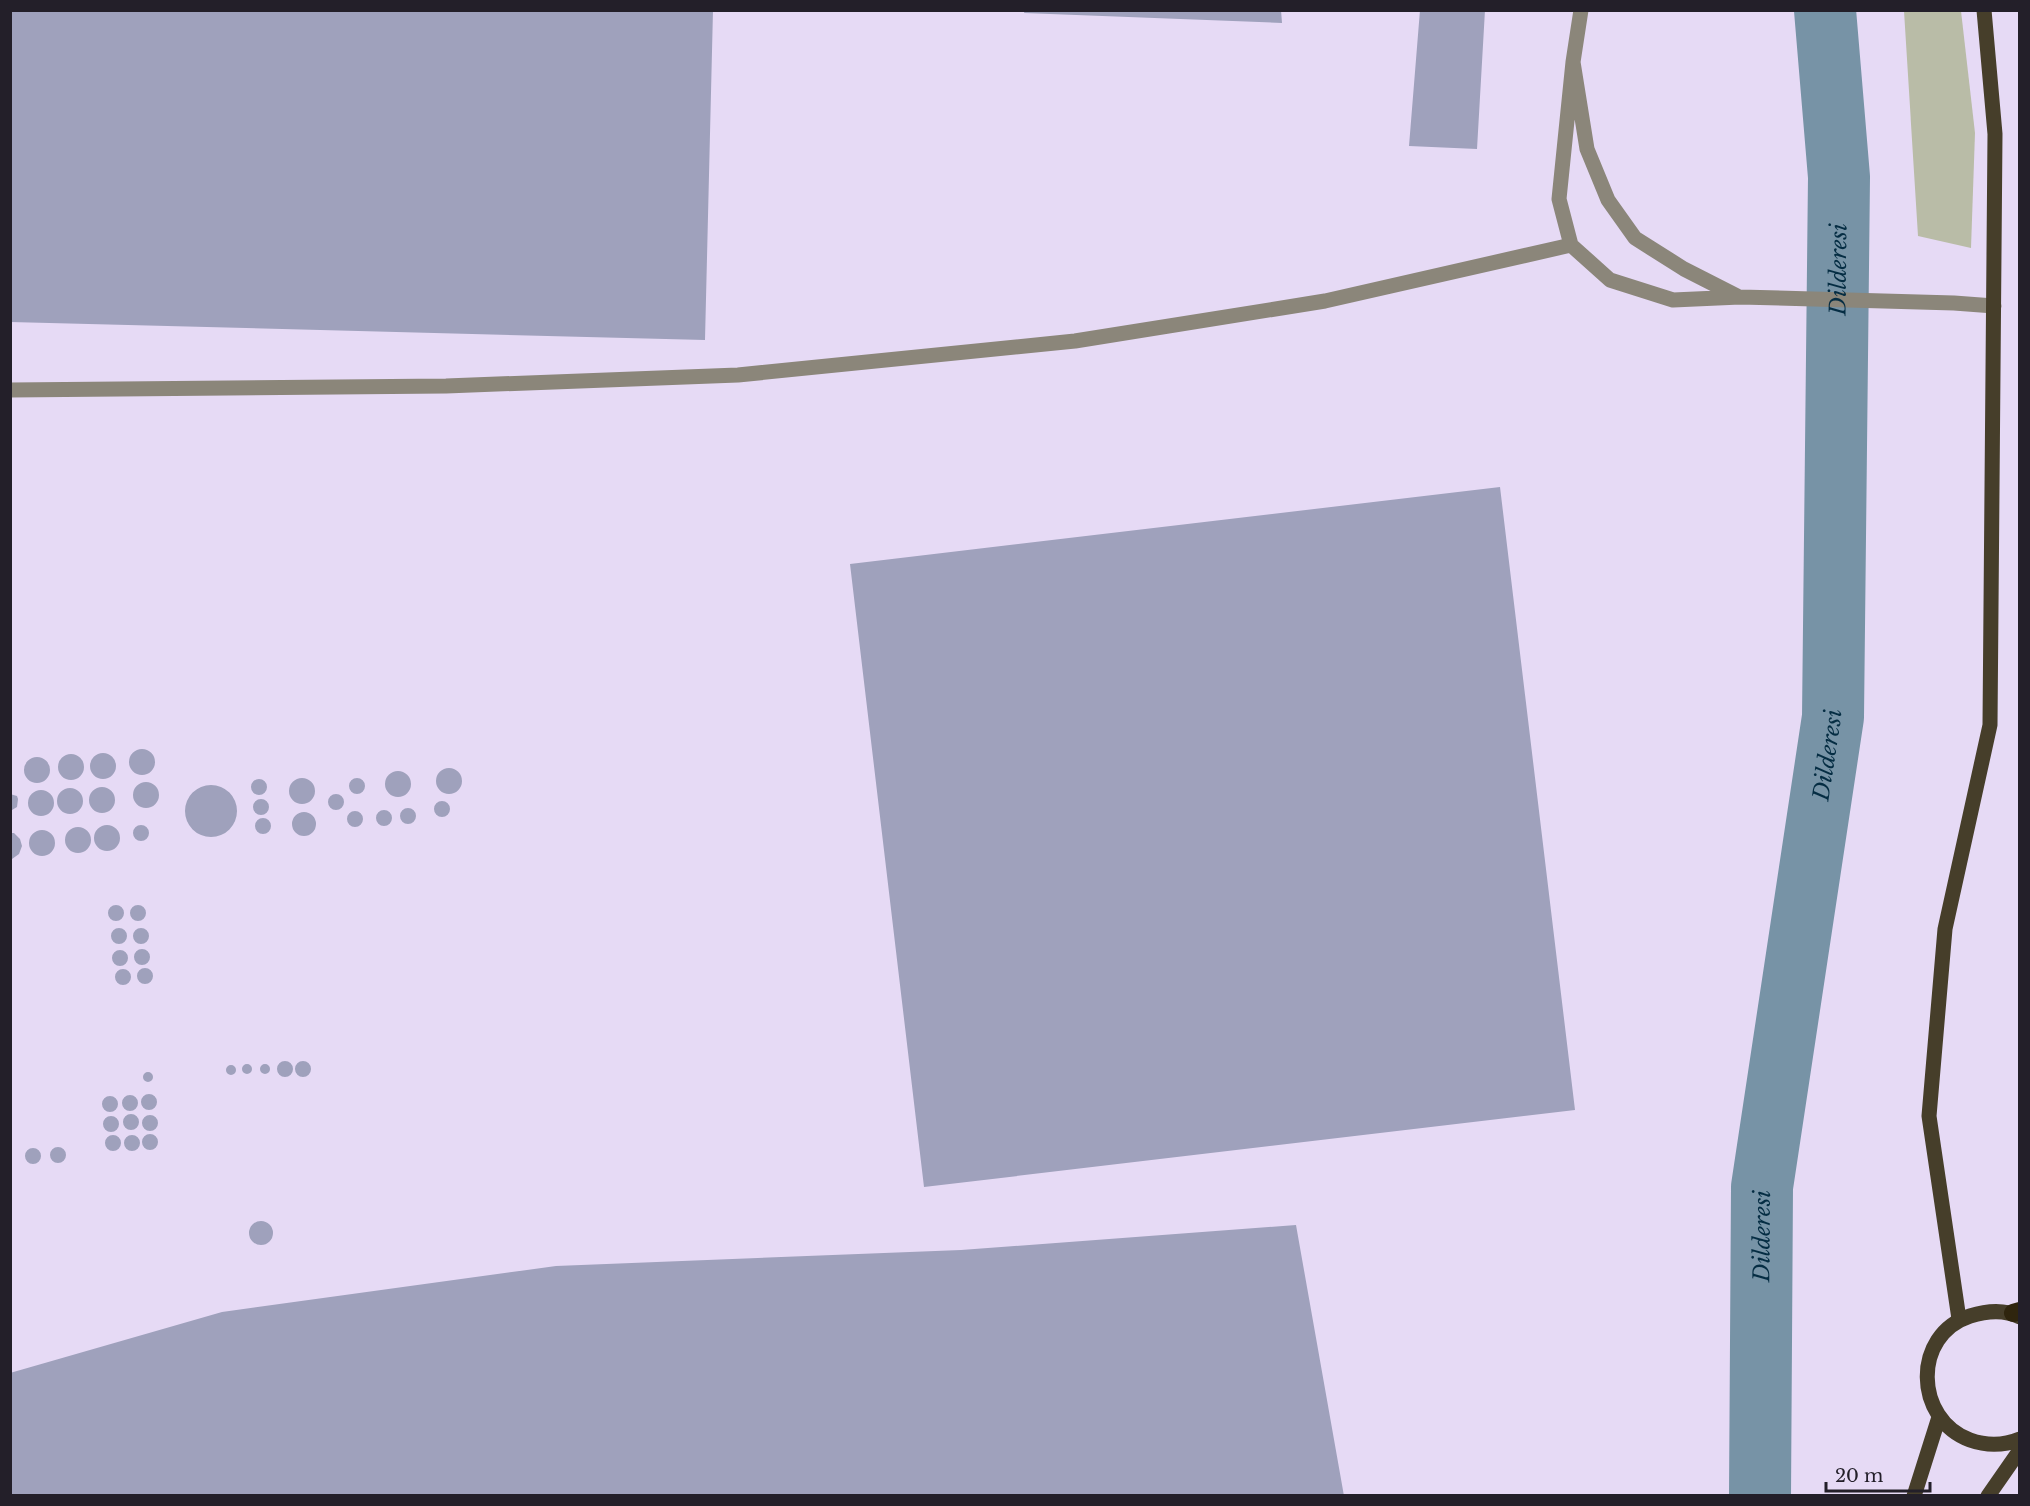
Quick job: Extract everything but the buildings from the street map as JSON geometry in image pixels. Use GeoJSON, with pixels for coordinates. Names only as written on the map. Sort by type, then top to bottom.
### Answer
{"type":"FeatureCollection","features":[{"type":"Feature","properties":{"kind":"main road"},"geometry":{"type":"LineString","coordinates":[[1959,1319],[1929,1116],[1945,929],[1990,725],[1995,134],[1984,10]]}},
{"type":"Feature","properties":{"kind":"main road"},"geometry":{"type":"LineString","coordinates":[[2017,1314],[1985,1311],[1959,1319],[1939,1338],[1927,1364],[1928,1391],[1939,1417],[1958,1435],[1982,1444],[2008,1444],[2019,1439]]}},
{"type":"Feature","properties":{"kind":"main road"},"geometry":{"type":"LineString","coordinates":[[1914,1496],[1939,1417]]}},
{"type":"Feature","properties":{"kind":"main road"},"geometry":{"type":"LineString","coordinates":[[1988,1496],[2019,1450]]}},
{"type":"Feature","properties":{"kind":"street"},"geometry":{"type":"LineString","coordinates":[[1581,10],[1558,199],[1571,245],[1611,280],[1672,300],[1740,297],[1994,306]]}},
{"type":"Feature","properties":{"kind":"street"},"geometry":{"type":"LineString","coordinates":[[1573,62],[1587,149],[1608,200],[1628,229],[1635,238],[1684,269],[1740,297]]}},
{"type":"Feature","properties":{"kind":"street"},"geometry":{"type":"LineString","coordinates":[[10,390],[446,386],[750,374],[1075,341],[1325,301],[1571,245]]}},
{"type":"Feature","properties":{"kind":"green space"},"geometry":{"type":"Polygon","coordinates":[[[1904,11],[1961,11],[1975,133],[1971,248],[1918,236],[1904,11]]]}},
{"type":"Feature","properties":{"kind":"waterway","name":"Dilderesi"},"geometry":{"type":"LineString","coordinates":[[1760,1496],[1762,1187],[1833,717],[1839,177],[1825,10]]}}]}
